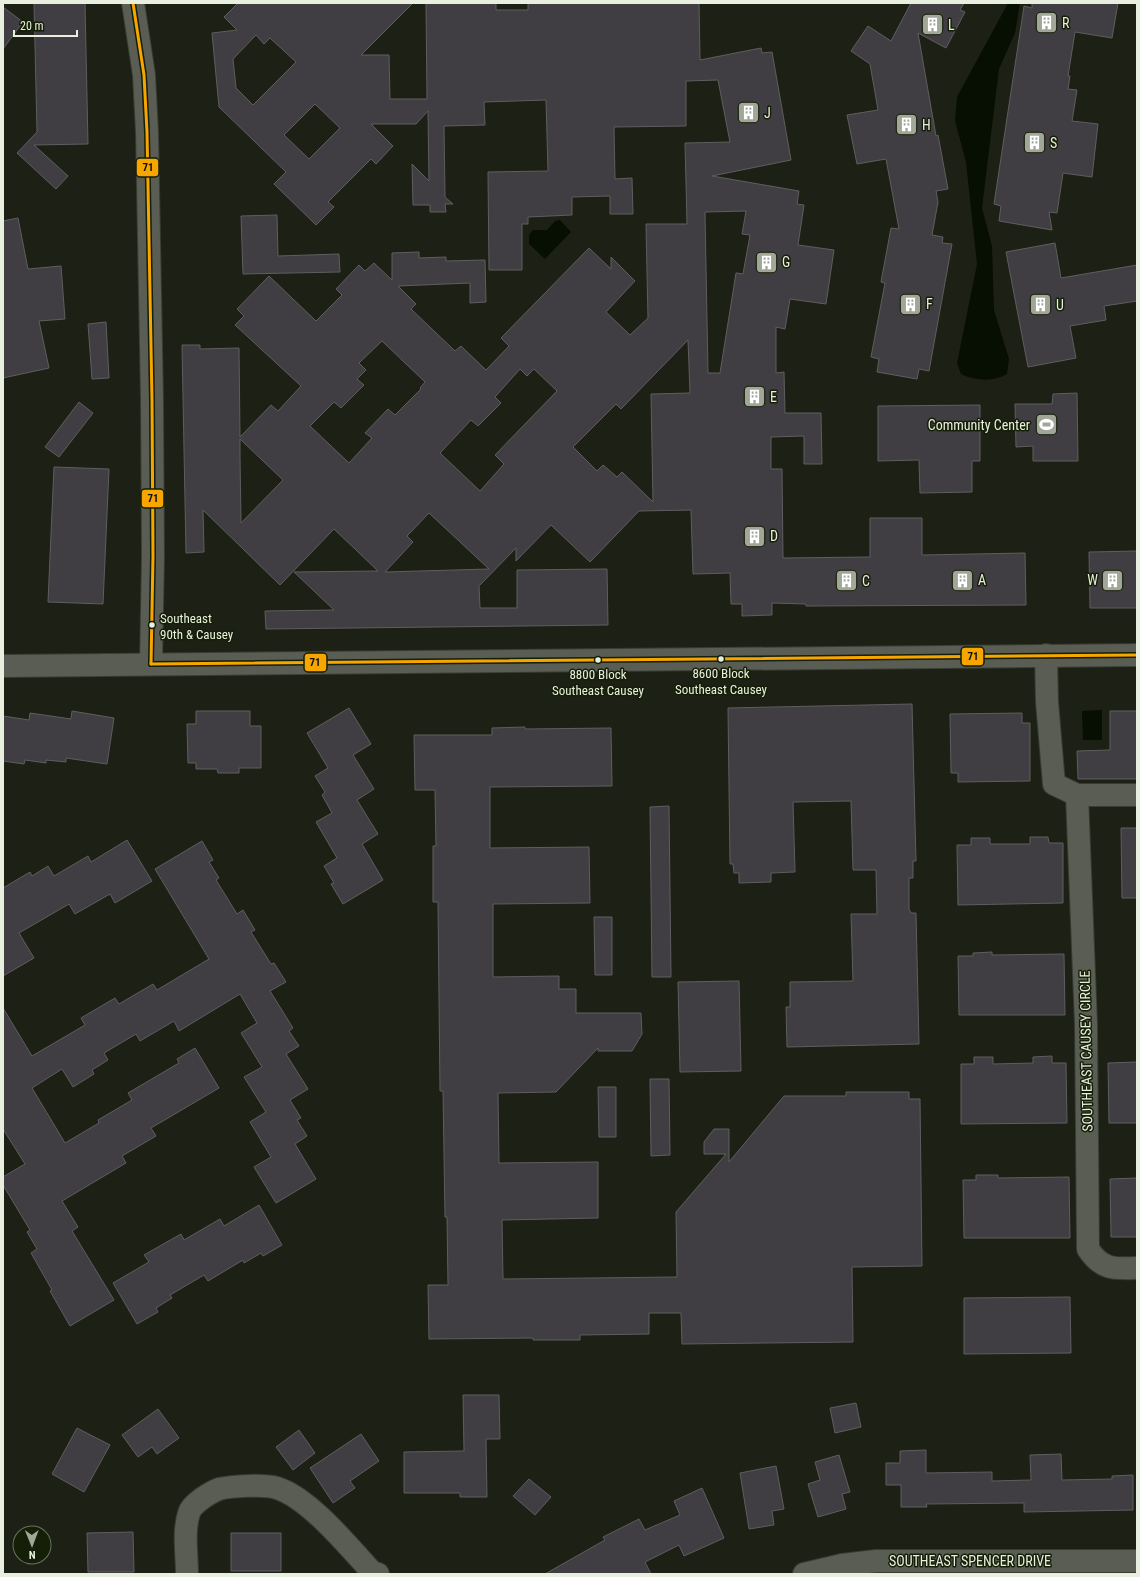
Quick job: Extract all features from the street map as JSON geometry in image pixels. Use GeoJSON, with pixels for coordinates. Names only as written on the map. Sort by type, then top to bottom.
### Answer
{"type":"FeatureCollection","features":[{"type":"Feature","properties":{"kind":"street"},"geometry":{"type":"LineString","coordinates":[[133,3],[143,70],[147,132],[152,407],[153,556],[151,664]]}},
{"type":"Feature","properties":{"kind":"street"},"geometry":{"type":"LineString","coordinates":[[3,666],[1137,654]]}},
{"type":"Feature","properties":{"kind":"street"},"geometry":{"type":"LineString","coordinates":[[1046,655],[1047,702],[1054,784],[1077,795],[1137,795]]}},
{"type":"Feature","properties":{"kind":"street","name":"SOUTHEAST CAUSEY CIRCLE"},"geometry":{"type":"LineString","coordinates":[[1077,795],[1086,1024],[1088,1249],[1096,1261],[1106,1267],[1137,1268]]}},
{"type":"Feature","properties":{"kind":"street"},"geometry":{"type":"LineString","coordinates":[[187,1574],[187,1524],[189,1511],[211,1492],[226,1487],[275,1487],[286,1492],[306,1505],[335,1531],[372,1572],[378,1574]]}},
{"type":"Feature","properties":{"kind":"street","name":"SOUTHEAST SPENCER DRIVE"},"geometry":{"type":"LineString","coordinates":[[804,1574],[842,1565],[876,1561],[1137,1561]]}},
{"type":"Feature","properties":{"kind":"shaded area"},"geometry":{"type":"Polygon","coordinates":[[[1008,3],[1020,3],[1015,33],[999,69],[982,208],[992,246],[994,310],[1009,359],[1007,374],[1002,377],[984,380],[961,374],[957,363],[977,264],[966,162],[955,121],[957,97],[1008,3]]]}},
{"type":"Feature","properties":{"kind":"shaded area"},"geometry":{"type":"Polygon","coordinates":[[[560,220],[571,232],[545,259],[529,244],[529,235],[533,230],[547,230],[555,221],[560,220]]]}},
{"type":"Feature","properties":{"kind":"shaded area"},"geometry":{"type":"Polygon","coordinates":[[[1102,710],[1102,740],[1083,740],[1082,711],[1102,710]]]}},
{"type":"Feature","properties":{"kind":"building"},"geometry":{"type":"Polygon","coordinates":[[[34,3],[85,3],[88,144],[34,145],[68,176],[56,189],[17,153],[37,132],[34,3]]]}},
{"type":"Feature","properties":{"kind":"building"},"geometry":{"type":"Polygon","coordinates":[[[238,3],[413,3],[361,55],[389,55],[390,99],[427,99],[426,3],[496,3],[496,10],[528,10],[528,3],[699,3],[700,60],[761,48],[762,53],[772,52],[791,160],[712,176],[799,191],[797,204],[804,205],[798,245],[834,250],[826,304],[790,299],[785,329],[776,327],[776,373],[784,372],[785,413],[821,413],[822,464],[804,464],[804,436],[771,437],[771,469],[782,469],[783,558],[870,557],[870,518],[922,518],[922,555],[1025,553],[1026,605],[806,606],[806,604],[772,603],[772,615],[742,616],[742,604],[731,604],[730,573],[693,574],[691,510],[639,511],[590,562],[551,525],[516,561],[516,548],[479,586],[480,608],[517,608],[517,570],[607,569],[608,625],[266,629],[265,611],[334,610],[294,572],[378,571],[334,529],[280,585],[203,510],[204,552],[186,553],[182,345],[200,345],[200,349],[239,348],[240,437],[271,405],[278,411],[301,386],[235,325],[244,316],[237,309],[269,276],[316,321],[342,295],[336,289],[359,265],[365,271],[374,263],[392,280],[392,253],[419,252],[419,258],[446,257],[446,261],[485,260],[486,302],[470,303],[470,283],[398,286],[416,304],[411,309],[455,351],[461,346],[486,370],[509,346],[501,338],[589,248],[611,269],[611,257],[635,281],[606,312],[630,335],[648,318],[646,224],[687,224],[685,143],[730,142],[718,80],[686,81],[686,126],[614,127],[615,179],[632,178],[633,214],[610,214],[610,196],[572,197],[572,215],[528,217],[528,224],[522,224],[522,270],[489,270],[488,172],[548,171],[546,100],[484,102],[485,125],[444,126],[445,197],[453,204],[445,204],[446,212],[430,212],[430,205],[413,205],[412,164],[429,181],[428,111],[416,124],[371,124],[393,146],[376,164],[371,159],[328,202],[334,207],[316,225],[274,184],[286,172],[219,107],[212,33],[237,30],[224,17],[238,3]],[[256,35],[233,59],[236,88],[253,105],[296,62],[270,38],[264,44],[256,35]],[[315,104],[284,135],[309,159],[340,128],[315,104]],[[746,211],[705,212],[708,373],[720,373],[736,273],[743,274],[750,235],[742,234],[746,211]],[[688,340],[621,409],[616,404],[573,447],[597,471],[603,465],[617,477],[622,472],[653,502],[651,394],[690,393],[688,340]],[[382,341],[359,363],[366,370],[357,379],[364,385],[341,408],[334,402],[310,426],[349,463],[372,438],[365,433],[388,409],[395,415],[421,389],[420,388],[425,382],[382,341]],[[520,369],[495,397],[501,403],[478,426],[471,420],[440,453],[480,491],[504,464],[495,455],[557,391],[534,369],[527,376],[520,369]],[[240,439],[240,456],[241,523],[283,480],[240,439]],[[429,513],[407,536],[413,542],[385,572],[489,569],[429,513]]]}},
{"type":"Feature","properties":{"kind":"building"},"geometry":{"type":"Polygon","coordinates":[[[911,3],[964,3],[960,10],[965,12],[946,48],[918,33],[936,136],[938,135],[948,189],[936,191],[938,202],[932,235],[943,237],[942,243],[952,244],[929,371],[919,369],[917,379],[877,372],[879,359],[871,357],[885,283],[881,282],[891,228],[899,229],[886,159],[857,164],[847,115],[878,110],[870,64],[851,51],[868,26],[891,41],[911,3]]]}},
{"type":"Feature","properties":{"kind":"building"},"geometry":{"type":"Polygon","coordinates":[[[1032,3],[1118,3],[1112,38],[1075,32],[1068,76],[1070,76],[1068,89],[1077,90],[1072,121],[1098,124],[1092,177],[1063,173],[1057,213],[1049,212],[1052,230],[999,221],[1001,206],[994,204],[1024,6],[1032,8],[1032,3]]]}},
{"type":"Feature","properties":{"kind":"building"},"geometry":{"type":"Polygon","coordinates":[[[3,7],[23,22],[3,49],[3,7]]]}},
{"type":"Feature","properties":{"kind":"building"},"geometry":{"type":"Polygon","coordinates":[[[277,215],[278,256],[339,254],[340,272],[243,274],[241,216],[277,215]]]}},
{"type":"Feature","properties":{"kind":"building"},"geometry":{"type":"Polygon","coordinates":[[[18,218],[28,269],[61,266],[65,319],[39,321],[49,368],[3,378],[3,221],[18,218]]]}},
{"type":"Feature","properties":{"kind":"building","name":"U"},"geometry":{"type":"Polygon","coordinates":[[[1055,243],[1061,278],[1137,265],[1137,301],[1104,306],[1106,320],[1070,326],[1076,358],[1028,367],[1006,252],[1055,243]]]}},
{"type":"Feature","properties":{"kind":"building"},"geometry":{"type":"Polygon","coordinates":[[[106,322],[109,378],[92,379],[88,324],[106,322]]]}},
{"type":"Feature","properties":{"kind":"building","name":"Community Center"},"geometry":{"type":"Polygon","coordinates":[[[1077,393],[1078,461],[1033,461],[1033,446],[1016,447],[1015,404],[1052,404],[1053,394],[1077,393]]]}},
{"type":"Feature","properties":{"kind":"building"},"geometry":{"type":"Polygon","coordinates":[[[79,402],[93,413],[59,457],[45,447],[79,402]]]}},
{"type":"Feature","properties":{"kind":"building"},"geometry":{"type":"Polygon","coordinates":[[[980,405],[980,461],[972,461],[972,492],[920,493],[919,460],[878,461],[878,406],[980,405]]]}},
{"type":"Feature","properties":{"kind":"building"},"geometry":{"type":"Polygon","coordinates":[[[54,467],[109,469],[103,604],[48,602],[54,467]]]}},
{"type":"Feature","properties":{"kind":"building","name":"W"},"geometry":{"type":"Polygon","coordinates":[[[1137,551],[1137,608],[1090,608],[1089,552],[1137,551]]]}},
{"type":"Feature","properties":{"kind":"building"},"geometry":{"type":"Polygon","coordinates":[[[912,704],[916,861],[913,861],[913,878],[909,878],[909,909],[911,913],[916,913],[919,1044],[787,1047],[786,1007],[790,1007],[790,982],[853,981],[851,914],[877,914],[876,870],[853,870],[851,801],[793,802],[795,872],[771,873],[771,882],[739,883],[739,873],[734,873],[733,864],[730,864],[728,708],[912,704]]]}},
{"type":"Feature","properties":{"kind":"building"},"geometry":{"type":"Polygon","coordinates":[[[349,708],[371,744],[353,755],[374,789],[357,800],[378,834],[362,844],[383,880],[343,904],[331,884],[334,883],[324,866],[337,858],[316,822],[332,813],[322,795],[325,792],[315,776],[328,768],[307,733],[349,708]]]}},
{"type":"Feature","properties":{"kind":"building"},"geometry":{"type":"Polygon","coordinates":[[[72,711],[114,718],[107,764],[66,758],[66,762],[46,760],[46,763],[25,760],[24,764],[3,761],[3,716],[29,720],[30,713],[71,719],[72,711]]]}},
{"type":"Feature","properties":{"kind":"building"},"geometry":{"type":"Polygon","coordinates":[[[196,711],[250,711],[250,726],[261,726],[261,768],[239,768],[239,773],[218,773],[217,769],[196,769],[196,763],[188,763],[187,724],[196,724],[196,711]]]}},
{"type":"Feature","properties":{"kind":"building"},"geometry":{"type":"Polygon","coordinates":[[[1110,711],[1137,711],[1137,779],[1078,779],[1077,751],[1110,750],[1110,711]]]}},
{"type":"Feature","properties":{"kind":"building"},"geometry":{"type":"Polygon","coordinates":[[[1022,713],[1022,723],[1030,723],[1030,781],[958,782],[958,773],[951,773],[950,714],[1022,713]]]}},
{"type":"Feature","properties":{"kind":"building"},"geometry":{"type":"Polygon","coordinates":[[[525,727],[525,729],[611,728],[612,786],[490,787],[490,848],[589,847],[590,903],[493,904],[493,977],[559,976],[559,989],[576,989],[576,1013],[641,1013],[642,1034],[632,1051],[598,1051],[598,1048],[556,1092],[498,1093],[499,1163],[598,1162],[598,1218],[502,1220],[503,1279],[677,1277],[676,1212],[726,1154],[704,1154],[704,1142],[714,1129],[729,1129],[729,1162],[784,1096],[846,1096],[846,1092],[909,1092],[909,1099],[920,1099],[922,1266],[852,1267],[853,1342],[682,1344],[681,1313],[649,1313],[649,1334],[580,1335],[580,1340],[533,1340],[533,1338],[429,1339],[428,1285],[448,1285],[447,1217],[445,1217],[443,1091],[440,1091],[438,902],[433,902],[433,846],[436,846],[435,790],[415,790],[414,735],[492,735],[492,728],[525,727]]]}},
{"type":"Feature","properties":{"kind":"building"},"geometry":{"type":"Polygon","coordinates":[[[669,806],[671,977],[652,977],[650,807],[669,806]]]}},
{"type":"Feature","properties":{"kind":"building"},"geometry":{"type":"Polygon","coordinates":[[[1121,828],[1137,828],[1137,898],[1122,898],[1121,828]]]}},
{"type":"Feature","properties":{"kind":"building"},"geometry":{"type":"Polygon","coordinates":[[[1030,837],[1048,837],[1049,843],[1063,843],[1063,903],[958,905],[957,845],[971,845],[971,838],[990,838],[990,844],[1030,844],[1030,837]]]}},
{"type":"Feature","properties":{"kind":"building"},"geometry":{"type":"Polygon","coordinates":[[[127,840],[152,881],[115,903],[110,894],[75,914],[69,904],[19,933],[34,958],[3,976],[3,888],[30,872],[32,876],[48,866],[54,876],[88,856],[91,862],[127,840]]]}},
{"type":"Feature","properties":{"kind":"building"},"geometry":{"type":"Polygon","coordinates":[[[202,841],[213,860],[209,862],[219,878],[216,880],[237,914],[243,910],[255,930],[251,932],[271,964],[274,963],[286,982],[270,991],[293,1028],[289,1031],[299,1046],[286,1054],[308,1089],[290,1100],[301,1118],[297,1120],[307,1136],[295,1144],[316,1179],[276,1203],[254,1167],[271,1157],[250,1122],[266,1112],[244,1077],[262,1067],[241,1033],[257,1023],[240,994],[179,1031],[174,1021],[140,1041],[136,1034],[104,1053],[108,1060],[92,1070],[94,1074],[73,1087],[62,1069],[32,1088],[65,1143],[99,1123],[98,1120],[132,1100],[128,1093],[179,1063],[177,1059],[195,1048],[219,1088],[151,1128],[156,1136],[122,1156],[126,1163],[62,1201],[78,1227],[72,1231],[114,1300],[70,1326],[31,1253],[37,1249],[27,1232],[30,1230],[3,1185],[3,1177],[25,1164],[3,1129],[3,1008],[32,1056],[85,1025],[81,1018],[115,998],[119,1004],[153,984],[157,990],[209,959],[155,869],[202,841]]]}},
{"type":"Feature","properties":{"kind":"building"},"geometry":{"type":"Polygon","coordinates":[[[594,917],[612,917],[612,975],[595,975],[594,917]]]}},
{"type":"Feature","properties":{"kind":"building"},"geometry":{"type":"Polygon","coordinates":[[[992,952],[992,955],[1064,954],[1065,1015],[959,1015],[958,956],[973,956],[973,953],[992,952]]]}},
{"type":"Feature","properties":{"kind":"building"},"geometry":{"type":"Polygon","coordinates":[[[739,981],[741,1071],[680,1072],[678,982],[739,981]]]}},
{"type":"Feature","properties":{"kind":"building"},"geometry":{"type":"Polygon","coordinates":[[[1052,1056],[1052,1063],[1066,1063],[1067,1123],[961,1124],[961,1064],[974,1064],[974,1057],[993,1057],[993,1064],[1033,1063],[1033,1057],[1052,1056]]]}},
{"type":"Feature","properties":{"kind":"building"},"geometry":{"type":"Polygon","coordinates":[[[1137,1062],[1137,1123],[1109,1123],[1108,1063],[1137,1062]]]}},
{"type":"Feature","properties":{"kind":"building"},"geometry":{"type":"Polygon","coordinates":[[[650,1079],[669,1079],[670,1155],[651,1156],[650,1079]]]}},
{"type":"Feature","properties":{"kind":"building"},"geometry":{"type":"Polygon","coordinates":[[[598,1087],[616,1087],[616,1137],[599,1137],[598,1087]]]}},
{"type":"Feature","properties":{"kind":"building"},"geometry":{"type":"Polygon","coordinates":[[[976,1175],[998,1175],[998,1178],[1069,1177],[1070,1238],[964,1238],[963,1180],[976,1180],[976,1175]]]}},
{"type":"Feature","properties":{"kind":"building"},"geometry":{"type":"Polygon","coordinates":[[[1137,1178],[1137,1237],[1111,1237],[1110,1179],[1137,1178]]]}},
{"type":"Feature","properties":{"kind":"building"},"geometry":{"type":"Polygon","coordinates":[[[259,1205],[282,1245],[263,1256],[261,1253],[244,1263],[243,1260],[208,1281],[204,1275],[170,1295],[172,1298],[156,1308],[158,1312],[137,1324],[113,1283],[149,1262],[144,1255],[181,1234],[184,1240],[220,1219],[224,1226],[259,1205]]]}},
{"type":"Feature","properties":{"kind":"building"},"geometry":{"type":"Polygon","coordinates":[[[1070,1297],[1071,1353],[964,1354],[964,1298],[1070,1297]]]}},
{"type":"Feature","properties":{"kind":"building"},"geometry":{"type":"Polygon","coordinates":[[[463,1395],[499,1395],[500,1439],[486,1439],[487,1497],[460,1497],[460,1493],[404,1493],[404,1452],[464,1451],[463,1395]]]}},
{"type":"Feature","properties":{"kind":"building"},"geometry":{"type":"Polygon","coordinates":[[[856,1403],[861,1427],[835,1433],[830,1408],[856,1403]]]}},
{"type":"Feature","properties":{"kind":"building"},"geometry":{"type":"Polygon","coordinates":[[[158,1409],[179,1438],[157,1454],[152,1447],[138,1457],[122,1435],[158,1409]]]}},
{"type":"Feature","properties":{"kind":"building"},"geometry":{"type":"Polygon","coordinates":[[[77,1428],[110,1445],[84,1492],[52,1474],[77,1428]]]}},
{"type":"Feature","properties":{"kind":"building"},"geometry":{"type":"Polygon","coordinates":[[[299,1430],[315,1453],[293,1470],[276,1447],[299,1430]]]}},
{"type":"Feature","properties":{"kind":"building"},"geometry":{"type":"Polygon","coordinates":[[[361,1434],[379,1461],[350,1481],[355,1488],[333,1503],[310,1468],[361,1434]]]}},
{"type":"Feature","properties":{"kind":"building"},"geometry":{"type":"Polygon","coordinates":[[[926,1450],[926,1473],[992,1472],[992,1481],[1031,1480],[1030,1455],[1061,1454],[1062,1480],[1112,1479],[1112,1476],[1133,1475],[1133,1510],[1024,1512],[1024,1503],[926,1504],[927,1507],[901,1507],[901,1485],[886,1485],[886,1463],[900,1463],[900,1451],[926,1450]]]}},
{"type":"Feature","properties":{"kind":"building"},"geometry":{"type":"Polygon","coordinates":[[[839,1455],[850,1492],[842,1494],[846,1509],[818,1517],[808,1484],[820,1480],[815,1462],[839,1455]]]}},
{"type":"Feature","properties":{"kind":"building"},"geometry":{"type":"Polygon","coordinates":[[[776,1466],[784,1509],[772,1511],[774,1525],[749,1529],[740,1473],[776,1466]]]}},
{"type":"Feature","properties":{"kind":"building"},"geometry":{"type":"Polygon","coordinates":[[[529,1479],[551,1497],[535,1515],[513,1496],[529,1479]]]}},
{"type":"Feature","properties":{"kind":"building"},"geometry":{"type":"Polygon","coordinates":[[[702,1488],[724,1538],[684,1556],[679,1545],[645,1562],[651,1574],[545,1574],[605,1540],[603,1537],[639,1519],[645,1530],[680,1515],[674,1501],[702,1488]]]}},
{"type":"Feature","properties":{"kind":"building"},"geometry":{"type":"Polygon","coordinates":[[[133,1532],[134,1572],[88,1572],[87,1533],[133,1532]]]}},
{"type":"Feature","properties":{"kind":"building"},"geometry":{"type":"Polygon","coordinates":[[[231,1533],[281,1533],[281,1571],[231,1571],[231,1533]]]}},
{"type":"Feature","properties":{"kind":"transit line","name":"71"},"geometry":{"type":"LineString","coordinates":[[133,3],[144,75],[147,132],[152,400],[153,556],[151,664]]}},
{"type":"Feature","properties":{"kind":"transit line","name":"71"},"geometry":{"type":"LineString","coordinates":[[151,664],[1137,655]]}},
{"type":"Feature","properties":{"kind":"place","name":"R"},"geometry":{"type":"Point","coordinates":[1047,23]}},
{"type":"Feature","properties":{"kind":"place","name":"L"},"geometry":{"type":"Point","coordinates":[933,25]}},
{"type":"Feature","properties":{"kind":"place","name":"J"},"geometry":{"type":"Point","coordinates":[749,113]}},
{"type":"Feature","properties":{"kind":"place","name":"H"},"geometry":{"type":"Point","coordinates":[906,125]}},
{"type":"Feature","properties":{"kind":"place","name":"S"},"geometry":{"type":"Point","coordinates":[1035,143]}},
{"type":"Feature","properties":{"kind":"place","name":"G"},"geometry":{"type":"Point","coordinates":[766,262]}},
{"type":"Feature","properties":{"kind":"place","name":"F"},"geometry":{"type":"Point","coordinates":[910,304]}},
{"type":"Feature","properties":{"kind":"place","name":"U"},"geometry":{"type":"Point","coordinates":[1041,305]}},
{"type":"Feature","properties":{"kind":"place","name":"E"},"geometry":{"type":"Point","coordinates":[754,397]}},
{"type":"Feature","properties":{"kind":"place","name":"Community Center"},"geometry":{"type":"Point","coordinates":[1046,425]}},
{"type":"Feature","properties":{"kind":"place","name":"D"},"geometry":{"type":"Point","coordinates":[755,536]}},
{"type":"Feature","properties":{"kind":"place","name":"A"},"geometry":{"type":"Point","coordinates":[963,580]}},
{"type":"Feature","properties":{"kind":"place","name":"W"},"geometry":{"type":"Point","coordinates":[1113,580]}},
{"type":"Feature","properties":{"kind":"place","name":"C"},"geometry":{"type":"Point","coordinates":[847,581]}},
{"type":"Feature","properties":{"kind":"place","name":"Southeast 90th & Causey"},"geometry":{"type":"Point","coordinates":[152,625]}},
{"type":"Feature","properties":{"kind":"place","name":"8600 Block Southeast Causey"},"geometry":{"type":"Point","coordinates":[721,659]}},
{"type":"Feature","properties":{"kind":"place","name":"8800 Block Southeast Causey"},"geometry":{"type":"Point","coordinates":[598,660]}}]}
